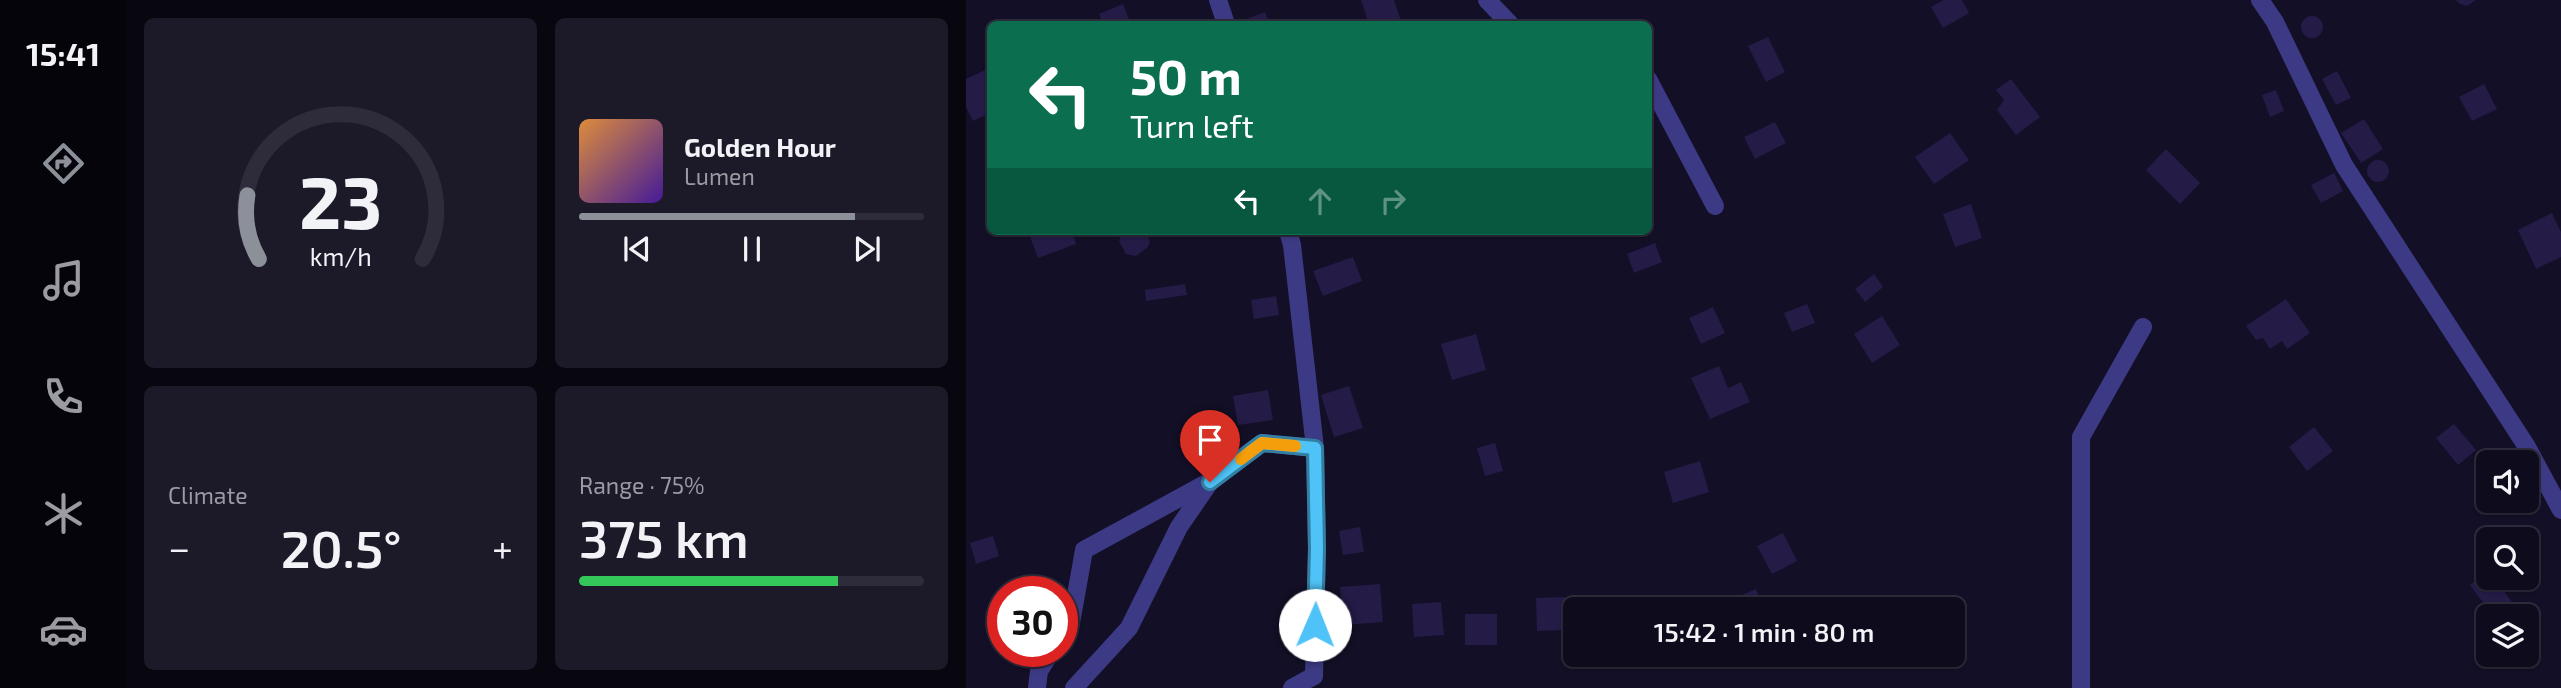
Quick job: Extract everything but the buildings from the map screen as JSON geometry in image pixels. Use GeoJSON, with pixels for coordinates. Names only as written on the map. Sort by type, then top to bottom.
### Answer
{"type":"FeatureCollection","features":[{"type":"Feature","properties":{"kind":"street"},"geometry":{"type":"LineString","coordinates":[[1218,0],[1225,21]]}},
{"type":"Feature","properties":{"kind":"street"},"geometry":{"type":"LineString","coordinates":[[1487,0],[1507,21]]}},
{"type":"Feature","properties":{"kind":"street"},"geometry":{"type":"LineString","coordinates":[[2260,0],[2275,22],[2344,165],[2526,447],[2561,510]]}},
{"type":"Feature","properties":{"kind":"street"},"geometry":{"type":"LineString","coordinates":[[1652,87],[1715,206]]}},
{"type":"Feature","properties":{"kind":"street"},"geometry":{"type":"LineString","coordinates":[[1289,235],[1315,448],[1317,548],[1314,676],[1292,688]]}},
{"type":"Feature","properties":{"kind":"street"},"geometry":{"type":"LineString","coordinates":[[2081,688],[2081,437],[2143,327]]}},
{"type":"Feature","properties":{"kind":"street"},"geometry":{"type":"LineString","coordinates":[[1078,581],[1084,550],[1210,482],[1262,443],[1315,448]]}},
{"type":"Feature","properties":{"kind":"street"},"geometry":{"type":"LineString","coordinates":[[1074,688],[1129,628],[1180,527],[1210,482]]}},
{"type":"Feature","properties":{"kind":"street"},"geometry":{"type":"LineString","coordinates":[[1037,688],[1042,667]]}},
{"type":"Feature","properties":{"kind":"slow traffic"},"geometry":{"type":"LineString","coordinates":[[1241,459],[1262,443],[1295,446]]}},
{"type":"Feature","properties":{"kind":"route"},"geometry":{"type":"LineString","coordinates":[[1210,482],[1262,443],[1315,448],[1315,625]]}}]}
